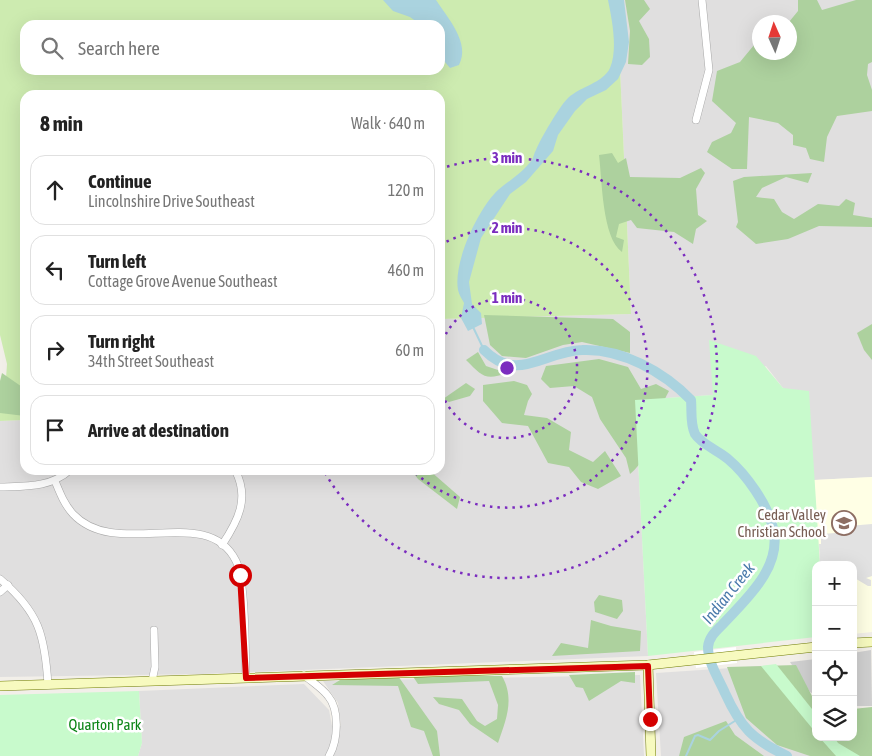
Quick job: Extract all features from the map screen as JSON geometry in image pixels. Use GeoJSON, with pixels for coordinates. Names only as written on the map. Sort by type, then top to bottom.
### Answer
{"type":"FeatureCollection","features":[{"type":"Feature","properties":{"kind":"main road"},"geometry":{"type":"LineString","coordinates":[[857,643],[872,642]]}},
{"type":"Feature","properties":{"kind":"main road"},"geometry":{"type":"LineString","coordinates":[[0,686],[648,666],[812,648]]}},
{"type":"Feature","properties":{"kind":"main road"},"geometry":{"type":"LineString","coordinates":[[648,666],[652,756]]}},
{"type":"Feature","properties":{"kind":"street"},"geometry":{"type":"LineString","coordinates":[[696,120],[709,70],[702,0]]}},
{"type":"Feature","properties":{"kind":"street"},"geometry":{"type":"LineString","coordinates":[[0,487],[28,486],[55,481],[63,475]]}},
{"type":"Feature","properties":{"kind":"street"},"geometry":{"type":"LineString","coordinates":[[222,545],[240,515],[242,489],[237,475]]}},
{"type":"Feature","properties":{"kind":"street"},"geometry":{"type":"LineString","coordinates":[[55,481],[64,502],[74,515],[89,526],[105,533],[193,532],[204,535],[231,552],[237,562],[240,575],[246,678]]}},
{"type":"Feature","properties":{"kind":"street"},"geometry":{"type":"LineString","coordinates":[[0,579],[19,594],[41,630],[46,650],[48,684]]}},
{"type":"Feature","properties":{"kind":"street"},"geometry":{"type":"LineString","coordinates":[[0,592],[8,586]]}},
{"type":"Feature","properties":{"kind":"street"},"geometry":{"type":"LineString","coordinates":[[152,681],[156,652],[154,630]]}},
{"type":"Feature","properties":{"kind":"street"},"geometry":{"type":"LineString","coordinates":[[304,676],[329,697],[334,710],[334,740],[329,756]]}},
{"type":"Feature","properties":{"kind":"shaded area"},"geometry":{"type":"Polygon","coordinates":[[[617,0],[872,0],[872,477],[814,480],[783,388],[766,366],[713,395],[635,400],[648,656],[202,674],[0,677],[0,421],[20,420],[20,475],[445,475],[445,319],[631,314],[617,0]]]}},
{"type":"Feature","properties":{"kind":"shaded area","name":"Cedar Valley Christian School"},"geometry":{"type":"Polygon","coordinates":[[[872,477],[872,632],[857,634],[857,561],[820,561],[814,480],[872,477]]]}},
{"type":"Feature","properties":{"kind":"shaded area"},"geometry":{"type":"Polygon","coordinates":[[[872,524],[872,576],[866,578],[871,580],[871,586],[857,579],[857,561],[820,561],[819,544],[821,544],[821,534],[836,533],[836,527],[872,524]]]}},
{"type":"Feature","properties":{"kind":"shaded area"},"geometry":{"type":"Polygon","coordinates":[[[871,650],[872,706],[857,706],[857,652],[871,650]]]}},
{"type":"Feature","properties":{"kind":"shaded area"},"geometry":{"type":"Polygon","coordinates":[[[812,659],[812,693],[810,692],[790,662],[812,659]]]}},
{"type":"Feature","properties":{"kind":"shaded area"},"geometry":{"type":"Polygon","coordinates":[[[761,666],[812,732],[812,741],[820,741],[836,756],[661,756],[656,673],[761,666]]]}},
{"type":"Feature","properties":{"kind":"shaded area"},"geometry":{"type":"Polygon","coordinates":[[[640,675],[644,756],[138,756],[142,743],[139,691],[304,684],[329,710],[332,726],[341,726],[338,703],[323,681],[640,675]]]}},
{"type":"Feature","properties":{"kind":"green space"},"geometry":{"type":"Polygon","coordinates":[[[0,0],[617,0],[631,314],[445,319],[445,90],[20,90],[20,420],[0,421],[0,396],[6,378],[7,364],[0,335],[0,0]]]}},
{"type":"Feature","properties":{"kind":"green space"},"geometry":{"type":"Polygon","coordinates":[[[625,0],[644,0],[650,9],[639,21],[649,39],[650,57],[642,65],[628,64],[630,31],[625,0]]]}},
{"type":"Feature","properties":{"kind":"green space"},"geometry":{"type":"Polygon","coordinates":[[[798,0],[817,0],[822,10],[856,0],[872,0],[872,62],[868,64],[867,75],[872,90],[872,111],[837,116],[827,137],[824,162],[810,159],[806,148],[793,145],[793,135],[778,123],[749,117],[747,169],[732,169],[707,152],[712,142],[731,133],[736,123],[712,101],[717,71],[740,62],[752,47],[752,60],[797,60],[797,15],[795,15],[798,11],[798,0]]]}},
{"type":"Feature","properties":{"kind":"green space"},"geometry":{"type":"Polygon","coordinates":[[[612,153],[618,163],[626,158],[630,177],[680,178],[701,168],[705,173],[696,189],[698,215],[707,221],[696,229],[693,244],[674,232],[637,228],[631,220],[619,224],[616,237],[624,240],[622,252],[615,245],[610,234],[604,207],[599,155],[612,153]]]}},
{"type":"Feature","properties":{"kind":"green space"},"geometry":{"type":"Polygon","coordinates":[[[812,173],[808,183],[786,177],[762,188],[756,197],[774,199],[782,212],[794,219],[818,204],[839,206],[846,199],[855,203],[853,215],[872,218],[872,227],[819,226],[788,239],[756,244],[736,227],[738,222],[733,181],[744,177],[812,173]]]}},
{"type":"Feature","properties":{"kind":"green space"},"geometry":{"type":"Polygon","coordinates":[[[484,315],[613,319],[630,332],[630,353],[582,342],[563,345],[526,358],[502,356],[490,345],[484,315]]]}},
{"type":"Feature","properties":{"kind":"green space"},"geometry":{"type":"Polygon","coordinates":[[[872,324],[872,360],[864,350],[857,333],[872,324]]]}},
{"type":"Feature","properties":{"kind":"green space"},"geometry":{"type":"Polygon","coordinates":[[[709,340],[756,356],[783,388],[809,391],[820,561],[812,561],[812,637],[648,656],[635,400],[713,395],[709,340]]]}},
{"type":"Feature","properties":{"kind":"green space"},"geometry":{"type":"Polygon","coordinates":[[[478,352],[486,366],[507,373],[494,377],[484,376],[466,360],[478,352]]]}},
{"type":"Feature","properties":{"kind":"green space"},"geometry":{"type":"Polygon","coordinates":[[[599,359],[628,367],[641,389],[656,384],[669,391],[644,457],[630,474],[626,458],[600,419],[592,397],[574,386],[550,388],[541,379],[546,366],[599,359]]]}},
{"type":"Feature","properties":{"kind":"green space"},"geometry":{"type":"Polygon","coordinates":[[[2,373],[20,386],[20,415],[0,413],[0,381],[2,373]]]}},
{"type":"Feature","properties":{"kind":"green space"},"geometry":{"type":"Polygon","coordinates":[[[514,381],[527,385],[532,394],[524,415],[547,418],[571,432],[569,450],[593,462],[605,451],[621,476],[598,489],[581,482],[569,467],[548,463],[528,426],[502,423],[483,401],[483,385],[514,381]]]}},
{"type":"Feature","properties":{"kind":"green space"},"geometry":{"type":"Polygon","coordinates":[[[466,383],[475,389],[470,396],[449,402],[445,400],[445,398],[466,383]]]}},
{"type":"Feature","properties":{"kind":"green space"},"geometry":{"type":"Polygon","coordinates":[[[415,475],[435,475],[460,497],[457,509],[415,475]]]}},
{"type":"Feature","properties":{"kind":"green space"},"geometry":{"type":"Polygon","coordinates":[[[599,595],[622,600],[623,611],[617,619],[595,612],[594,602],[599,595]]]}},
{"type":"Feature","properties":{"kind":"green space"},"geometry":{"type":"Polygon","coordinates":[[[591,620],[611,626],[641,631],[640,651],[552,656],[561,643],[588,648],[591,620]]]}},
{"type":"Feature","properties":{"kind":"green space"},"geometry":{"type":"Polygon","coordinates":[[[776,664],[812,709],[812,728],[761,666],[776,664]]]}},
{"type":"Feature","properties":{"kind":"green space"},"geometry":{"type":"Polygon","coordinates":[[[796,665],[812,696],[812,741],[857,741],[857,709],[872,707],[872,756],[810,756],[777,745],[746,718],[727,667],[796,665]]]}},
{"type":"Feature","properties":{"kind":"green space"},"geometry":{"type":"Polygon","coordinates":[[[635,672],[635,683],[621,681],[589,701],[583,688],[576,687],[569,675],[635,672]]]}},
{"type":"Feature","properties":{"kind":"green space"},"geometry":{"type":"Polygon","coordinates":[[[412,675],[502,676],[509,701],[498,743],[470,724],[459,710],[439,704],[433,697],[462,699],[477,721],[485,726],[497,719],[498,705],[489,681],[418,684],[412,675]]]}},
{"type":"Feature","properties":{"kind":"green space"},"geometry":{"type":"Polygon","coordinates":[[[398,676],[437,731],[440,756],[433,756],[424,731],[411,727],[398,686],[332,685],[340,680],[398,676]]]}},
{"type":"Feature","properties":{"kind":"green space","name":"Quarton Park"},"geometry":{"type":"Polygon","coordinates":[[[139,691],[142,743],[138,756],[0,756],[0,695],[139,691]]]}},
{"type":"Feature","properties":{"kind":"green space"},"geometry":{"type":"Polygon","coordinates":[[[726,721],[735,735],[764,756],[679,756],[684,737],[726,721]]]}},
{"type":"Feature","properties":{"kind":"green space"},"geometry":{"type":"Polygon","coordinates":[[[823,741],[837,741],[860,756],[836,756],[823,741]]]}},
{"type":"Feature","properties":{"kind":"water"},"geometry":{"type":"Polygon","coordinates":[[[383,0],[436,0],[460,39],[462,57],[459,65],[450,68],[445,62],[445,20],[414,20],[393,11],[383,0]]]}},
{"type":"Feature","properties":{"kind":"water"},"geometry":{"type":"Polygon","coordinates":[[[608,0],[624,0],[629,42],[626,62],[618,79],[606,90],[587,99],[575,111],[558,135],[553,151],[526,182],[510,194],[481,238],[469,282],[472,304],[481,313],[482,324],[468,331],[461,318],[464,303],[458,292],[457,278],[463,251],[475,223],[490,199],[532,160],[546,131],[564,102],[573,94],[597,81],[610,68],[614,43],[608,0]]]}},
{"type":"Feature","properties":{"kind":"pier"},"geometry":{"type":"Polygon","coordinates":[[[736,647],[737,663],[696,668],[694,652],[736,647]]]}},
{"type":"Feature","properties":{"kind":"waterway","name":"Indian Creek"},"geometry":{"type":"LineString","coordinates":[[473,327],[484,350]]}},
{"type":"Feature","properties":{"kind":"waterway","name":"Indian Creek"},"geometry":{"type":"LineString","coordinates":[[484,350],[496,360],[520,365],[582,350],[612,353],[655,371],[691,400],[692,422],[695,434],[701,441],[735,465],[749,481],[770,519],[775,542],[773,556],[768,569],[742,604],[711,637],[708,653],[714,671],[742,724],[756,738],[787,756]]}},
{"type":"Feature","properties":{"kind":"waterway"},"geometry":{"type":"LineString","coordinates":[[686,756],[695,736],[698,735],[710,740],[719,731],[738,719]]}},
{"type":"Feature","properties":{"kind":"place","name":"Cedar Valley Christian School"},"geometry":{"type":"Point","coordinates":[844,523]}},
{"type":"Feature","properties":{"kind":"route"},"geometry":{"type":"LineString","coordinates":[[240,575],[246,678],[648,666],[650,719]]}}]}
